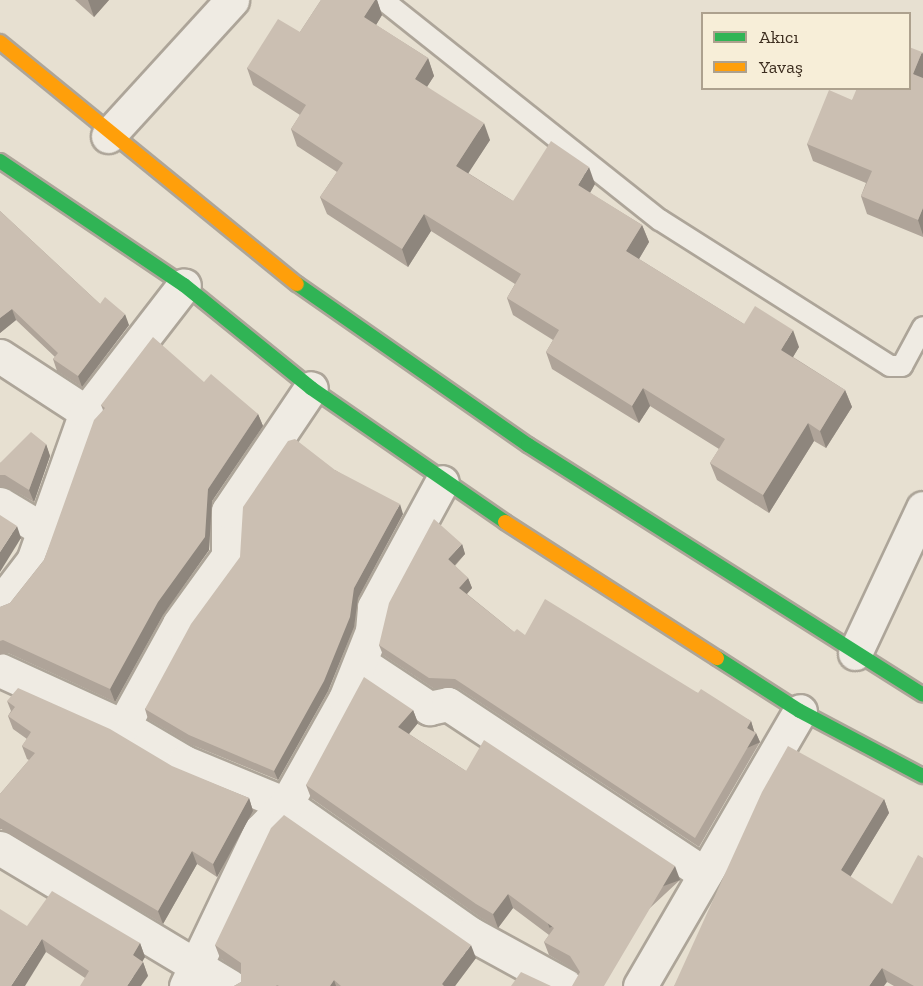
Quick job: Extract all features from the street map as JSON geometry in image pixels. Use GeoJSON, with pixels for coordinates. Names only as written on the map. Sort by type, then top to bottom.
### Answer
{"type":"FeatureCollection","features":[{"type":"Feature","properties":{"kind":"main road"},"geometry":{"type":"LineString","coordinates":[[0,42],[108,136],[260,258],[528,446],[923,696]]}},
{"type":"Feature","properties":{"kind":"main road"},"geometry":{"type":"LineString","coordinates":[[0,161],[183,285],[311,388],[442,482],[800,711],[923,776]]}},
{"type":"Feature","properties":{"kind":"street"},"geometry":{"type":"LineString","coordinates":[[108,136],[232,0]]}},
{"type":"Feature","properties":{"kind":"street"},"geometry":{"type":"LineString","coordinates":[[0,604],[33,561],[42,529],[86,412],[183,285]]}},
{"type":"Feature","properties":{"kind":"street"},"geometry":{"type":"LineString","coordinates":[[0,356],[86,412]]}},
{"type":"Feature","properties":{"kind":"street"},"geometry":{"type":"LineString","coordinates":[[123,726],[179,624],[228,556],[228,511],[311,388]]}},
{"type":"Feature","properties":{"kind":"street"},"geometry":{"type":"LineString","coordinates":[[192,976],[260,831],[286,804],[361,663],[374,607],[442,482]]}},
{"type":"Feature","properties":{"kind":"street"},"geometry":{"type":"LineString","coordinates":[[0,504],[42,529]]}},
{"type":"Feature","properties":{"kind":"street"},"geometry":{"type":"LineString","coordinates":[[855,653],[923,508]]}},
{"type":"Feature","properties":{"kind":"street"},"geometry":{"type":"LineString","coordinates":[[361,663],[429,708],[448,704],[705,874]]}},
{"type":"Feature","properties":{"kind":"street"},"geometry":{"type":"LineString","coordinates":[[0,670],[123,726],[184,762],[286,804],[471,934],[566,986]]}},
{"type":"Feature","properties":{"kind":"street"},"geometry":{"type":"LineString","coordinates":[[640,986],[800,711]]}},
{"type":"Feature","properties":{"kind":"street"},"geometry":{"type":"LineString","coordinates":[[0,848],[192,976],[230,986]]}},
{"type":"Feature","properties":{"kind":"lane"},"geometry":{"type":"LineString","coordinates":[[383,0],[660,220],[890,366],[902,366],[923,327]]}},
{"type":"Feature","properties":{"kind":"building"},"geometry":{"type":"Polygon","coordinates":[[[321,0],[375,0],[364,17],[428,58],[415,79],[484,123],[456,166],[513,201],[551,141],[589,167],[578,185],[642,225],[626,251],[744,324],[755,306],[793,330],[781,350],[845,390],[820,431],[808,423],[763,495],[710,463],[725,439],[643,388],[632,406],[546,352],[559,330],[507,298],[521,274],[424,214],[402,249],[320,197],[343,163],[291,129],[306,105],[247,68],[278,19],[300,32],[321,0]]]}},
{"type":"Feature","properties":{"kind":"building"},"geometry":{"type":"Polygon","coordinates":[[[911,48],[922,52],[913,74],[923,78],[923,208],[918,220],[861,196],[872,171],[807,144],[829,90],[852,100],[856,90],[911,90],[911,48]]]}},
{"type":"Feature","properties":{"kind":"building"},"geometry":{"type":"Polygon","coordinates":[[[0,211],[100,304],[105,297],[125,314],[78,376],[53,359],[58,353],[12,309],[0,318],[0,211]]]}},
{"type":"Feature","properties":{"kind":"building"},"geometry":{"type":"Polygon","coordinates":[[[153,337],[204,382],[211,374],[258,414],[208,489],[205,537],[158,602],[110,689],[3,640],[0,641],[0,607],[10,603],[44,560],[94,420],[105,408],[101,405],[153,337]]]}},
{"type":"Feature","properties":{"kind":"building"},"geometry":{"type":"Polygon","coordinates":[[[31,432],[46,444],[29,490],[5,475],[0,475],[0,463],[31,432]]]}},
{"type":"Feature","properties":{"kind":"building"},"geometry":{"type":"Polygon","coordinates":[[[295,439],[335,470],[400,504],[354,588],[350,617],[324,681],[274,771],[189,735],[145,709],[191,624],[240,557],[243,507],[288,441],[295,439]]]}},
{"type":"Feature","properties":{"kind":"building"},"geometry":{"type":"Polygon","coordinates":[[[0,515],[17,526],[0,552],[0,515]]]}},
{"type":"Feature","properties":{"kind":"building"},"geometry":{"type":"Polygon","coordinates":[[[434,519],[462,544],[448,559],[468,578],[459,588],[514,632],[517,629],[525,635],[545,599],[698,693],[701,689],[751,721],[747,728],[756,733],[695,838],[455,679],[429,678],[379,645],[389,603],[434,519]]]}},
{"type":"Feature","properties":{"kind":"building"},"geometry":{"type":"Polygon","coordinates":[[[364,677],[413,710],[398,727],[466,771],[484,740],[675,866],[604,986],[572,986],[580,972],[570,956],[544,942],[554,928],[508,894],[493,914],[306,785],[364,677]]]}},
{"type":"Feature","properties":{"kind":"building"},"geometry":{"type":"Polygon","coordinates":[[[18,688],[110,729],[172,766],[249,798],[213,864],[192,851],[158,911],[0,818],[0,794],[35,753],[22,746],[31,732],[8,716],[15,707],[7,701],[18,688]]]}},
{"type":"Feature","properties":{"kind":"building"},"geometry":{"type":"Polygon","coordinates":[[[788,746],[884,799],[841,870],[892,904],[918,855],[923,858],[923,986],[914,986],[882,968],[869,986],[674,986],[762,792],[788,746]]]}},
{"type":"Feature","properties":{"kind":"building"},"geometry":{"type":"Polygon","coordinates":[[[284,815],[471,945],[442,984],[444,986],[341,986],[334,980],[330,986],[234,986],[241,982],[241,963],[215,945],[271,828],[284,815]]]}},
{"type":"Feature","properties":{"kind":"building"},"geometry":{"type":"Polygon","coordinates":[[[52,891],[140,943],[133,955],[143,962],[127,986],[80,986],[89,971],[42,939],[11,986],[0,986],[0,909],[27,926],[52,891]]]}},
{"type":"Feature","properties":{"kind":"building"},"geometry":{"type":"Polygon","coordinates":[[[521,972],[551,986],[511,986],[521,972]]]}},
{"type":"Feature","properties":{"kind":"traffic: fast"},"geometry":{"type":"LineString","coordinates":[[0,161],[184,285],[311,388],[505,522]]}},
{"type":"Feature","properties":{"kind":"traffic: fast"},"geometry":{"type":"LineString","coordinates":[[297,284],[528,445],[923,695]]}},
{"type":"Feature","properties":{"kind":"traffic: fast"},"geometry":{"type":"LineString","coordinates":[[717,658],[800,711],[923,776]]}},
{"type":"Feature","properties":{"kind":"traffic: slow"},"geometry":{"type":"LineString","coordinates":[[0,42],[297,284]]}},
{"type":"Feature","properties":{"kind":"traffic: slow"},"geometry":{"type":"LineString","coordinates":[[505,522],[717,658]]}}]}
